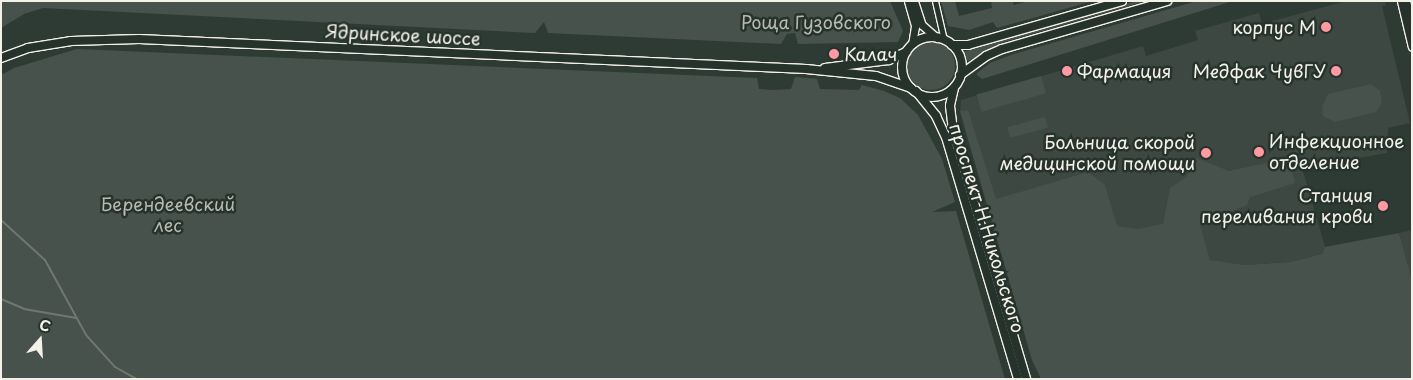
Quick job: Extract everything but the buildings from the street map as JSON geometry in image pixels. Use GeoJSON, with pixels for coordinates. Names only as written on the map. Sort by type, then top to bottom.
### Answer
{"type":"FeatureCollection","features":[{"type":"Feature","properties":{"kind":"main road"},"geometry":{"type":"LineString","coordinates":[[908,1],[915,26],[912,44],[906,52],[902,74],[913,90],[935,96],[954,88],[960,75],[961,61],[952,45]]}},
{"type":"Feature","properties":{"kind":"main road"},"geometry":{"type":"LineString","coordinates":[[914,1],[922,25],[940,39],[952,45],[968,45],[1122,1]]}},
{"type":"Feature","properties":{"kind":"main road"},"geometry":{"type":"LineString","coordinates":[[960,75],[986,56],[1002,49],[1167,1]]}},
{"type":"Feature","properties":{"kind":"main road"},"geometry":{"type":"LineString","coordinates":[[1401,1],[1411,43]]}},
{"type":"Feature","properties":{"kind":"main road"},"geometry":{"type":"LineString","coordinates":[[1406,1],[1412,24]]}},
{"type":"Feature","properties":{"kind":"main road","name":"Ядринское шоссе"},"geometry":{"type":"LineString","coordinates":[[1,58],[28,48],[71,41],[139,38],[806,69],[876,76],[913,90]]}},
{"type":"Feature","properties":{"kind":"main road"},"geometry":{"type":"LineString","coordinates":[[912,44],[926,38],[940,39]]}},
{"type":"Feature","properties":{"kind":"main road","name":"Ядринское шоссе"},"geometry":{"type":"LineString","coordinates":[[806,69],[889,60],[906,52]]}},
{"type":"Feature","properties":{"kind":"main road","name":"проспект Н.Никольского"},"geometry":{"type":"LineString","coordinates":[[954,88],[950,112],[953,132],[1026,379]]}},
{"type":"Feature","properties":{"kind":"main road","name":"проспект Н.Никольского"},"geometry":{"type":"LineString","coordinates":[[913,90],[936,116],[946,137],[1018,379]]}},
{"type":"Feature","properties":{"kind":"street"},"geometry":{"type":"LineString","coordinates":[[935,1],[941,22],[940,39]]}},
{"type":"Feature","properties":{"kind":"shaded area"},"geometry":{"type":"Polygon","coordinates":[[[1346,1],[1385,1],[1386,5],[1382,6],[1410,123],[1388,128],[1387,153],[1302,168],[1325,247],[1322,254],[1290,262],[1244,265],[1210,261],[1200,224],[1001,254],[960,111],[961,100],[1143,46],[1146,56],[1198,40],[1195,31],[1259,13],[1262,24],[1346,1]]]}},
{"type":"Feature","properties":{"kind":"shaded area"},"geometry":{"type":"Polygon","coordinates":[[[1412,230],[1412,280],[1399,233],[1412,230]]]}},
{"type":"Feature","properties":{"kind":"green space","name":"Роща Гузовского"},"geometry":{"type":"Polygon","coordinates":[[[1,1],[890,1],[903,31],[898,42],[798,44],[795,33],[787,34],[781,44],[548,33],[544,22],[535,33],[43,8],[24,14],[1,28],[1,1]]]}},
{"type":"Feature","properties":{"kind":"green space"},"geometry":{"type":"Polygon","coordinates":[[[941,1],[955,1],[959,16],[992,8],[991,1],[1012,1],[1014,5],[1027,1],[1093,1],[997,28],[993,22],[969,30],[948,26],[941,1]]]}},
{"type":"Feature","properties":{"kind":"green space"},"geometry":{"type":"Polygon","coordinates":[[[1137,1],[1146,1],[1004,42],[968,61],[963,52],[1137,1]]]}},
{"type":"Feature","properties":{"kind":"green space"},"geometry":{"type":"Polygon","coordinates":[[[1197,1],[1233,1],[982,79],[976,74],[990,63],[1014,54],[1197,1]]]}},
{"type":"Feature","properties":{"kind":"green space"},"geometry":{"type":"Polygon","coordinates":[[[926,42],[936,42],[945,46],[951,52],[955,66],[951,80],[945,86],[936,90],[926,90],[917,86],[911,80],[907,71],[907,61],[911,52],[917,46],[926,42]]]}},
{"type":"Feature","properties":{"kind":"green space","name":"Берендеевский лес"},"geometry":{"type":"Polygon","coordinates":[[[77,49],[757,78],[759,89],[773,90],[791,89],[795,77],[817,79],[820,89],[859,90],[862,85],[884,91],[900,98],[918,115],[942,159],[955,202],[932,212],[956,211],[1005,379],[1,379],[1,75],[14,68],[77,49]]]}},
{"type":"Feature","properties":{"kind":"green space"},"geometry":{"type":"Polygon","coordinates":[[[1041,76],[1046,93],[982,112],[977,94],[1041,76]]]}},
{"type":"Feature","properties":{"kind":"green space"},"geometry":{"type":"Polygon","coordinates":[[[1371,84],[1380,91],[1382,102],[1376,112],[1335,122],[1323,116],[1322,107],[1328,94],[1371,84]]]}},
{"type":"Feature","properties":{"kind":"green space"},"geometry":{"type":"Polygon","coordinates":[[[968,110],[996,199],[1088,172],[1105,185],[1117,226],[1137,229],[1163,224],[1170,188],[1188,176],[1186,165],[1196,158],[1229,171],[1289,158],[1295,183],[1250,197],[1247,205],[1200,224],[1210,260],[1244,265],[1290,262],[1322,254],[1325,247],[1399,233],[1412,280],[1412,379],[1041,379],[1032,360],[960,111],[968,110]]]}},
{"type":"Feature","properties":{"kind":"green space"},"geometry":{"type":"Polygon","coordinates":[[[1045,117],[1048,128],[1010,138],[1007,127],[1045,117]]]}},
{"type":"Feature","properties":{"kind":"waterway"},"geometry":{"type":"LineString","coordinates":[[1,220],[45,260],[86,335],[115,367],[137,379]]}},
{"type":"Feature","properties":{"kind":"waterway"},"geometry":{"type":"LineString","coordinates":[[1,299],[24,309],[76,318]]}},
{"type":"Feature","properties":{"kind":"place","name":"корпус М"},"geometry":{"type":"Point","coordinates":[1326,27]}},
{"type":"Feature","properties":{"kind":"place","name":"Калач"},"geometry":{"type":"Point","coordinates":[834,54]}},
{"type":"Feature","properties":{"kind":"place","name":"Фармация"},"geometry":{"type":"Point","coordinates":[1067,71]}},
{"type":"Feature","properties":{"kind":"place","name":"Медфак ЧувГУ"},"geometry":{"type":"Point","coordinates":[1336,71]}},
{"type":"Feature","properties":{"kind":"place","name":"Инфекционное отделение"},"geometry":{"type":"Point","coordinates":[1259,152]}},
{"type":"Feature","properties":{"kind":"place","name":"Больница скорой медицинской помощи"},"geometry":{"type":"Point","coordinates":[1206,153]}},
{"type":"Feature","properties":{"kind":"place","name":"Станция переливания крови"},"geometry":{"type":"Point","coordinates":[1383,206]}}]}
